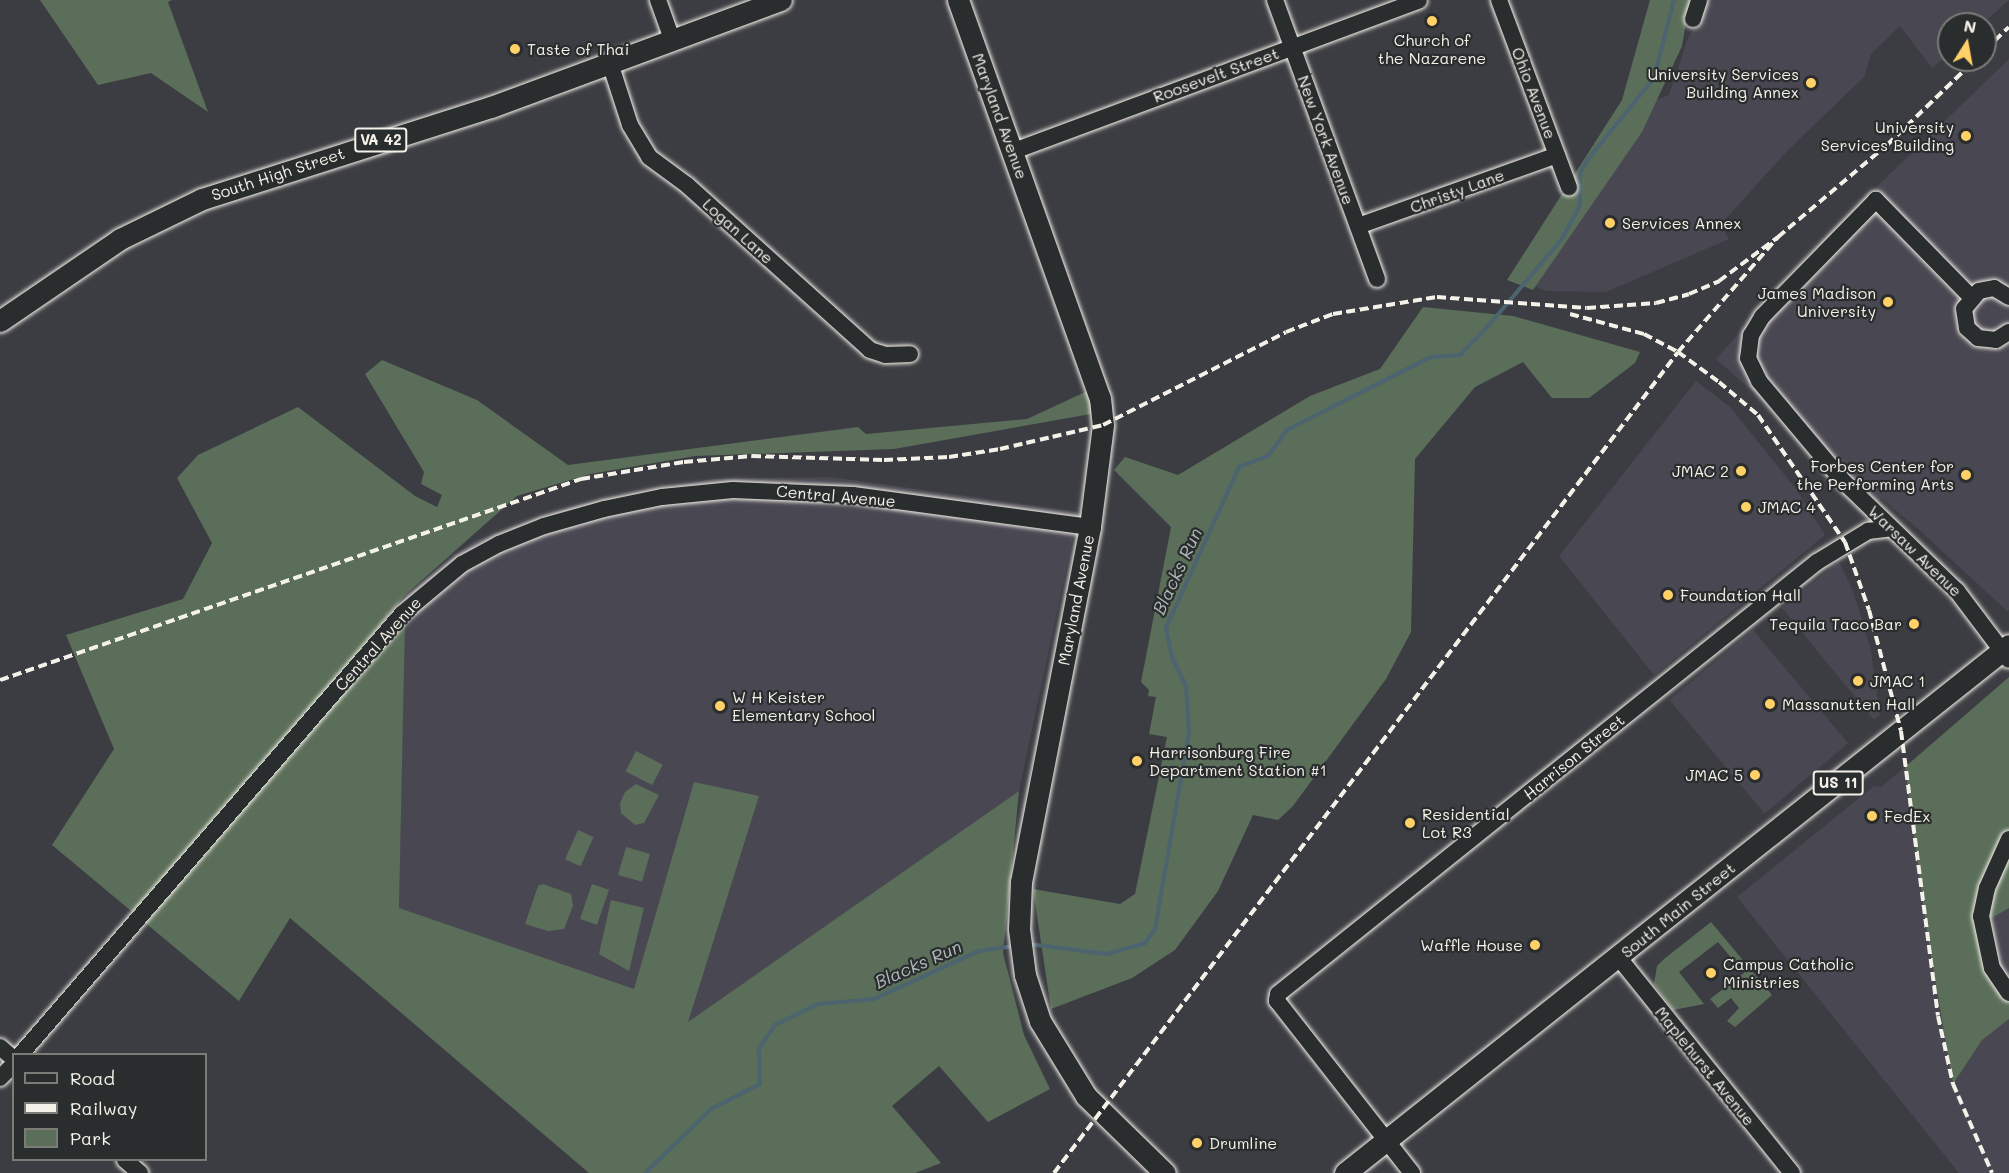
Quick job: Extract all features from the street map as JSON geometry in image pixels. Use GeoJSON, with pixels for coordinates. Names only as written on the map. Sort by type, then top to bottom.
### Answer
{"type":"FeatureCollection","features":[{"type":"Feature","properties":{"kind":"main road","name":"South High Street"},"geometry":{"type":"LineString","coordinates":[[0,321],[120,239],[202,199],[490,107],[781,0]]}},
{"type":"Feature","properties":{"kind":"main road","name":"Maryland Avenue"},"geometry":{"type":"LineString","coordinates":[[958,0],[1014,151],[1100,398],[1103,425],[1090,527],[1021,882],[1019,929],[1022,958],[1031,998],[1057,1053],[1100,1111],[1165,1173]]}},
{"type":"Feature","properties":{"kind":"main road","name":"South Main Street"},"geometry":{"type":"LineString","coordinates":[[1345,1173],[2007,651]]}},
{"type":"Feature","properties":{"kind":"street"},"geometry":{"type":"LineString","coordinates":[[658,0],[672,39]]}},
{"type":"Feature","properties":{"kind":"street","name":"New York Avenue"},"geometry":{"type":"LineString","coordinates":[[1275,0],[1377,279]]}},
{"type":"Feature","properties":{"kind":"street","name":"Roosevelt Street"},"geometry":{"type":"LineString","coordinates":[[1014,151],[1419,0]]}},
{"type":"Feature","properties":{"kind":"street","name":"Ohio Avenue"},"geometry":{"type":"LineString","coordinates":[[1498,0],[1569,187]]}},
{"type":"Feature","properties":{"kind":"street"},"geometry":{"type":"LineString","coordinates":[[1694,20],[1700,0]]}},
{"type":"Feature","properties":{"kind":"street","name":"Logan Lane"},"geometry":{"type":"LineString","coordinates":[[610,63],[633,132],[655,163],[687,185],[870,350],[885,355],[910,354]]}},
{"type":"Feature","properties":{"kind":"street","name":"Christy Lane"},"geometry":{"type":"LineString","coordinates":[[1358,226],[1557,155]]}},
{"type":"Feature","properties":{"kind":"street","name":"Warsaw Avenue"},"geometry":{"type":"LineString","coordinates":[[1971,297],[1876,200],[1762,317],[1751,335],[1748,358],[1759,381],[1842,480],[1958,591],[2007,651]]}},
{"type":"Feature","properties":{"kind":"street"},"geometry":{"type":"LineString","coordinates":[[2009,297],[1988,288],[1971,297],[1964,309],[1970,332],[1983,340],[1996,340],[2009,332]]}},
{"type":"Feature","properties":{"kind":"street","name":"Central Avenue"},"geometry":{"type":"LineString","coordinates":[[22,1053],[402,614],[462,564],[499,544],[544,526],[604,510],[662,497],[733,490],[853,495],[1090,527]]}},
{"type":"Feature","properties":{"kind":"street","name":"Harrison Street"},"geometry":{"type":"LineString","coordinates":[[1386,1140],[1282,1006],[1278,994],[1817,562],[1868,531],[1891,528]]}},
{"type":"Feature","properties":{"kind":"street"},"geometry":{"type":"LineString","coordinates":[[2009,839],[1987,888],[1981,916],[1992,968],[2009,993]]}},
{"type":"Feature","properties":{"kind":"street","name":"Maplehurst Avenue"},"geometry":{"type":"LineString","coordinates":[[1619,958],[1792,1173]]}},
{"type":"Feature","properties":{"kind":"street"},"geometry":{"type":"LineString","coordinates":[[0,1047],[12,1059]]}},
{"type":"Feature","properties":{"kind":"street"},"geometry":{"type":"LineString","coordinates":[[0,1078],[12,1063]]}},
{"type":"Feature","properties":{"kind":"street"},"geometry":{"type":"LineString","coordinates":[[1386,1140],[1412,1173]]}},
{"type":"Feature","properties":{"kind":"street"},"geometry":{"type":"LineString","coordinates":[[126,1161],[140,1173]]}},
{"type":"Feature","properties":{"kind":"shaded area"},"geometry":{"type":"Polygon","coordinates":[[[1707,0],[2009,0],[1996,12],[1937,12],[1937,64],[1932,68],[1900,26],[1871,54],[1864,77],[1787,151],[1720,225],[1729,239],[1606,292],[1547,291],[1529,284],[1642,106],[1669,95],[1687,41],[1707,0]]]}},
{"type":"Feature","properties":{"kind":"shaded area","name":"James Madison University"},"geometry":{"type":"Polygon","coordinates":[[[2009,59],[2009,610],[2007,611],[1916,527],[1881,498],[1878,502],[1716,359],[1836,226],[2009,59]]]}},
{"type":"Feature","properties":{"kind":"shaded area"},"geometry":{"type":"Polygon","coordinates":[[[1696,381],[1730,407],[1796,489],[1825,535],[1654,675],[1559,556],[1696,381]]]}},
{"type":"Feature","properties":{"kind":"shaded area","name":"W H Keister Elementary School"},"geometry":{"type":"Polygon","coordinates":[[[831,477],[1078,512],[1019,791],[687,1023],[399,908],[405,595],[474,541],[578,505],[712,479],[831,477]]]}},
{"type":"Feature","properties":{"kind":"shaded area"},"geometry":{"type":"Polygon","coordinates":[[[1839,562],[1853,591],[1870,646],[1880,715],[1874,720],[1782,608],[1839,562]]]}},
{"type":"Feature","properties":{"kind":"shaded area"},"geometry":{"type":"Polygon","coordinates":[[[1753,630],[1848,743],[1765,813],[1670,700],[1753,630]]]}},
{"type":"Feature","properties":{"kind":"shaded area"},"geometry":{"type":"Polygon","coordinates":[[[2009,681],[2009,1173],[1959,1173],[1737,897],[1874,786],[1881,787],[2009,681]]]}},
{"type":"Feature","properties":{"kind":"green space"},"geometry":{"type":"Polygon","coordinates":[[[40,0],[172,0],[168,2],[208,112],[151,73],[98,85],[40,0]]]}},
{"type":"Feature","properties":{"kind":"green space"},"geometry":{"type":"Polygon","coordinates":[[[1650,0],[1690,0],[1682,46],[1642,132],[1533,290],[1507,280],[1622,100],[1650,0]]]}},
{"type":"Feature","properties":{"kind":"green space"},"geometry":{"type":"Polygon","coordinates":[[[1423,307],[1513,316],[1640,352],[1635,363],[1589,398],[1552,398],[1523,362],[1475,387],[1415,459],[1411,632],[1386,679],[1293,806],[1278,820],[1253,815],[1218,891],[1175,950],[1132,978],[1051,1009],[1033,889],[1120,904],[1135,894],[1167,737],[1149,734],[1156,697],[1148,696],[1149,690],[1141,682],[1171,527],[1114,470],[1125,457],[1178,475],[1310,396],[1380,369],[1423,307]]]}},
{"type":"Feature","properties":{"kind":"green space"},"geometry":{"type":"Polygon","coordinates":[[[382,360],[477,400],[568,465],[858,427],[866,434],[1027,419],[1096,387],[1102,412],[894,449],[695,456],[590,474],[517,496],[405,595],[164,887],[405,621],[399,908],[634,989],[694,782],[759,796],[688,1022],[1019,791],[1003,953],[1024,1035],[1050,1089],[988,1122],[939,1066],[892,1106],[941,1163],[915,1173],[589,1173],[290,918],[239,1001],[52,845],[114,749],[66,635],[183,599],[212,543],[177,478],[198,455],[298,407],[415,496],[437,507],[442,495],[421,484],[424,472],[365,374],[382,360]]]}},
{"type":"Feature","properties":{"kind":"green space"},"geometry":{"type":"Polygon","coordinates":[[[2009,677],[2009,908],[1981,924],[2009,992],[2009,1019],[1982,1040],[1953,1084],[1926,926],[1905,767],[2009,677]]]}},
{"type":"Feature","properties":{"kind":"green space"},"geometry":{"type":"Polygon","coordinates":[[[636,751],[663,765],[652,785],[626,771],[636,751]]]}},
{"type":"Feature","properties":{"kind":"green space"},"geometry":{"type":"Polygon","coordinates":[[[636,784],[659,795],[644,823],[635,825],[621,813],[620,803],[625,792],[636,784]]]}},
{"type":"Feature","properties":{"kind":"green space"},"geometry":{"type":"Polygon","coordinates":[[[578,830],[594,837],[581,866],[565,859],[578,830]]]}},
{"type":"Feature","properties":{"kind":"green space"},"geometry":{"type":"Polygon","coordinates":[[[626,847],[650,854],[642,882],[618,875],[626,847]]]}},
{"type":"Feature","properties":{"kind":"green space"},"geometry":{"type":"Polygon","coordinates":[[[543,884],[571,894],[573,906],[564,929],[548,931],[525,924],[538,886],[543,884]]]}},
{"type":"Feature","properties":{"kind":"green space"},"geometry":{"type":"Polygon","coordinates":[[[592,884],[609,890],[597,925],[580,919],[592,884]]]}},
{"type":"Feature","properties":{"kind":"green space"},"geometry":{"type":"Polygon","coordinates":[[[611,900],[644,908],[629,971],[599,954],[611,900]]]}},
{"type":"Feature","properties":{"kind":"green space"},"geometry":{"type":"Polygon","coordinates":[[[1711,922],[1772,995],[1735,1027],[1727,1021],[1739,1008],[1731,998],[1718,1008],[1710,999],[1744,973],[1718,942],[1679,972],[1704,1004],[1673,1010],[1654,984],[1657,966],[1711,922]]]}},
{"type":"Feature","properties":{"kind":"waterway","name":"Blacks Run"},"geometry":{"type":"LineString","coordinates":[[1029,944],[1107,954],[1145,943],[1155,929],[1189,732],[1186,686],[1172,657],[1166,628],[1239,467],[1268,456],[1287,430],[1431,357],[1460,355],[1489,325],[1562,239],[1580,205],[1580,173],[1588,159],[1654,78],[1674,0]]}},
{"type":"Feature","properties":{"kind":"waterway","name":"Blacks Run"},"geometry":{"type":"LineString","coordinates":[[645,1173],[711,1109],[760,1084],[759,1048],[775,1025],[818,1004],[874,999],[979,951],[1016,946]]}},
{"type":"Feature","properties":{"kind":"railway"},"geometry":{"type":"LineString","coordinates":[[1997,38],[2009,27]]}},
{"type":"Feature","properties":{"kind":"railway"},"geometry":{"type":"LineString","coordinates":[[1054,1173],[1678,352],[1778,237],[1887,145],[1963,72]]}},
{"type":"Feature","properties":{"kind":"railway"},"geometry":{"type":"LineString","coordinates":[[0,680],[581,479],[684,462],[752,456],[884,460],[949,457],[1000,449],[1103,425],[1286,332],[1333,314],[1437,297],[1587,308],[1656,303],[1689,294],[1719,281],[1778,237]]}},
{"type":"Feature","properties":{"kind":"railway"},"geometry":{"type":"LineString","coordinates":[[1570,314],[1644,334],[1678,352],[1719,382],[1758,415],[1845,542],[1869,610],[1901,731],[1938,1016],[1953,1084],[1992,1173]]}},
{"type":"Feature","properties":{"kind":"place","name":"Church of the Nazarene"},"geometry":{"type":"Point","coordinates":[1432,21]}},
{"type":"Feature","properties":{"kind":"place","name":"Taste of Thai"},"geometry":{"type":"Point","coordinates":[515,49]}},
{"type":"Feature","properties":{"kind":"place","name":"University Services Building Annex"},"geometry":{"type":"Point","coordinates":[1811,83]}},
{"type":"Feature","properties":{"kind":"place","name":"University Services Building"},"geometry":{"type":"Point","coordinates":[1966,136]}},
{"type":"Feature","properties":{"kind":"place","name":"Services Annex"},"geometry":{"type":"Point","coordinates":[1610,223]}},
{"type":"Feature","properties":{"kind":"place","name":"James Madison University"},"geometry":{"type":"Point","coordinates":[1888,302]}},
{"type":"Feature","properties":{"kind":"place","name":"JMAC 2"},"geometry":{"type":"Point","coordinates":[1741,471]}},
{"type":"Feature","properties":{"kind":"place","name":"Forbes Center for the Performing Arts"},"geometry":{"type":"Point","coordinates":[1966,475]}},
{"type":"Feature","properties":{"kind":"place","name":"JMAC 4"},"geometry":{"type":"Point","coordinates":[1746,507]}},
{"type":"Feature","properties":{"kind":"place","name":"Foundation Hall"},"geometry":{"type":"Point","coordinates":[1668,595]}},
{"type":"Feature","properties":{"kind":"place","name":"Tequila Taco Bar"},"geometry":{"type":"Point","coordinates":[1914,624]}},
{"type":"Feature","properties":{"kind":"place","name":"JMAC 1"},"geometry":{"type":"Point","coordinates":[1858,681]}},
{"type":"Feature","properties":{"kind":"place","name":"Massanutten Hall"},"geometry":{"type":"Point","coordinates":[1770,704]}},
{"type":"Feature","properties":{"kind":"place","name":"W H Keister Elementary School"},"geometry":{"type":"Point","coordinates":[720,706]}},
{"type":"Feature","properties":{"kind":"place","name":"Harrisonburg Fire Department Station #1"},"geometry":{"type":"Point","coordinates":[1137,761]}},
{"type":"Feature","properties":{"kind":"place","name":"JMAC 5"},"geometry":{"type":"Point","coordinates":[1755,775]}},
{"type":"Feature","properties":{"kind":"place","name":"FedEx"},"geometry":{"type":"Point","coordinates":[1872,816]}},
{"type":"Feature","properties":{"kind":"place","name":"Residential Lot R3"},"geometry":{"type":"Point","coordinates":[1410,823]}},
{"type":"Feature","properties":{"kind":"place","name":"Waffle House"},"geometry":{"type":"Point","coordinates":[1535,945]}},
{"type":"Feature","properties":{"kind":"place","name":"Campus Catholic Ministries"},"geometry":{"type":"Point","coordinates":[1711,973]}},
{"type":"Feature","properties":{"kind":"place","name":"Drumline"},"geometry":{"type":"Point","coordinates":[1197,1143]}}]}
